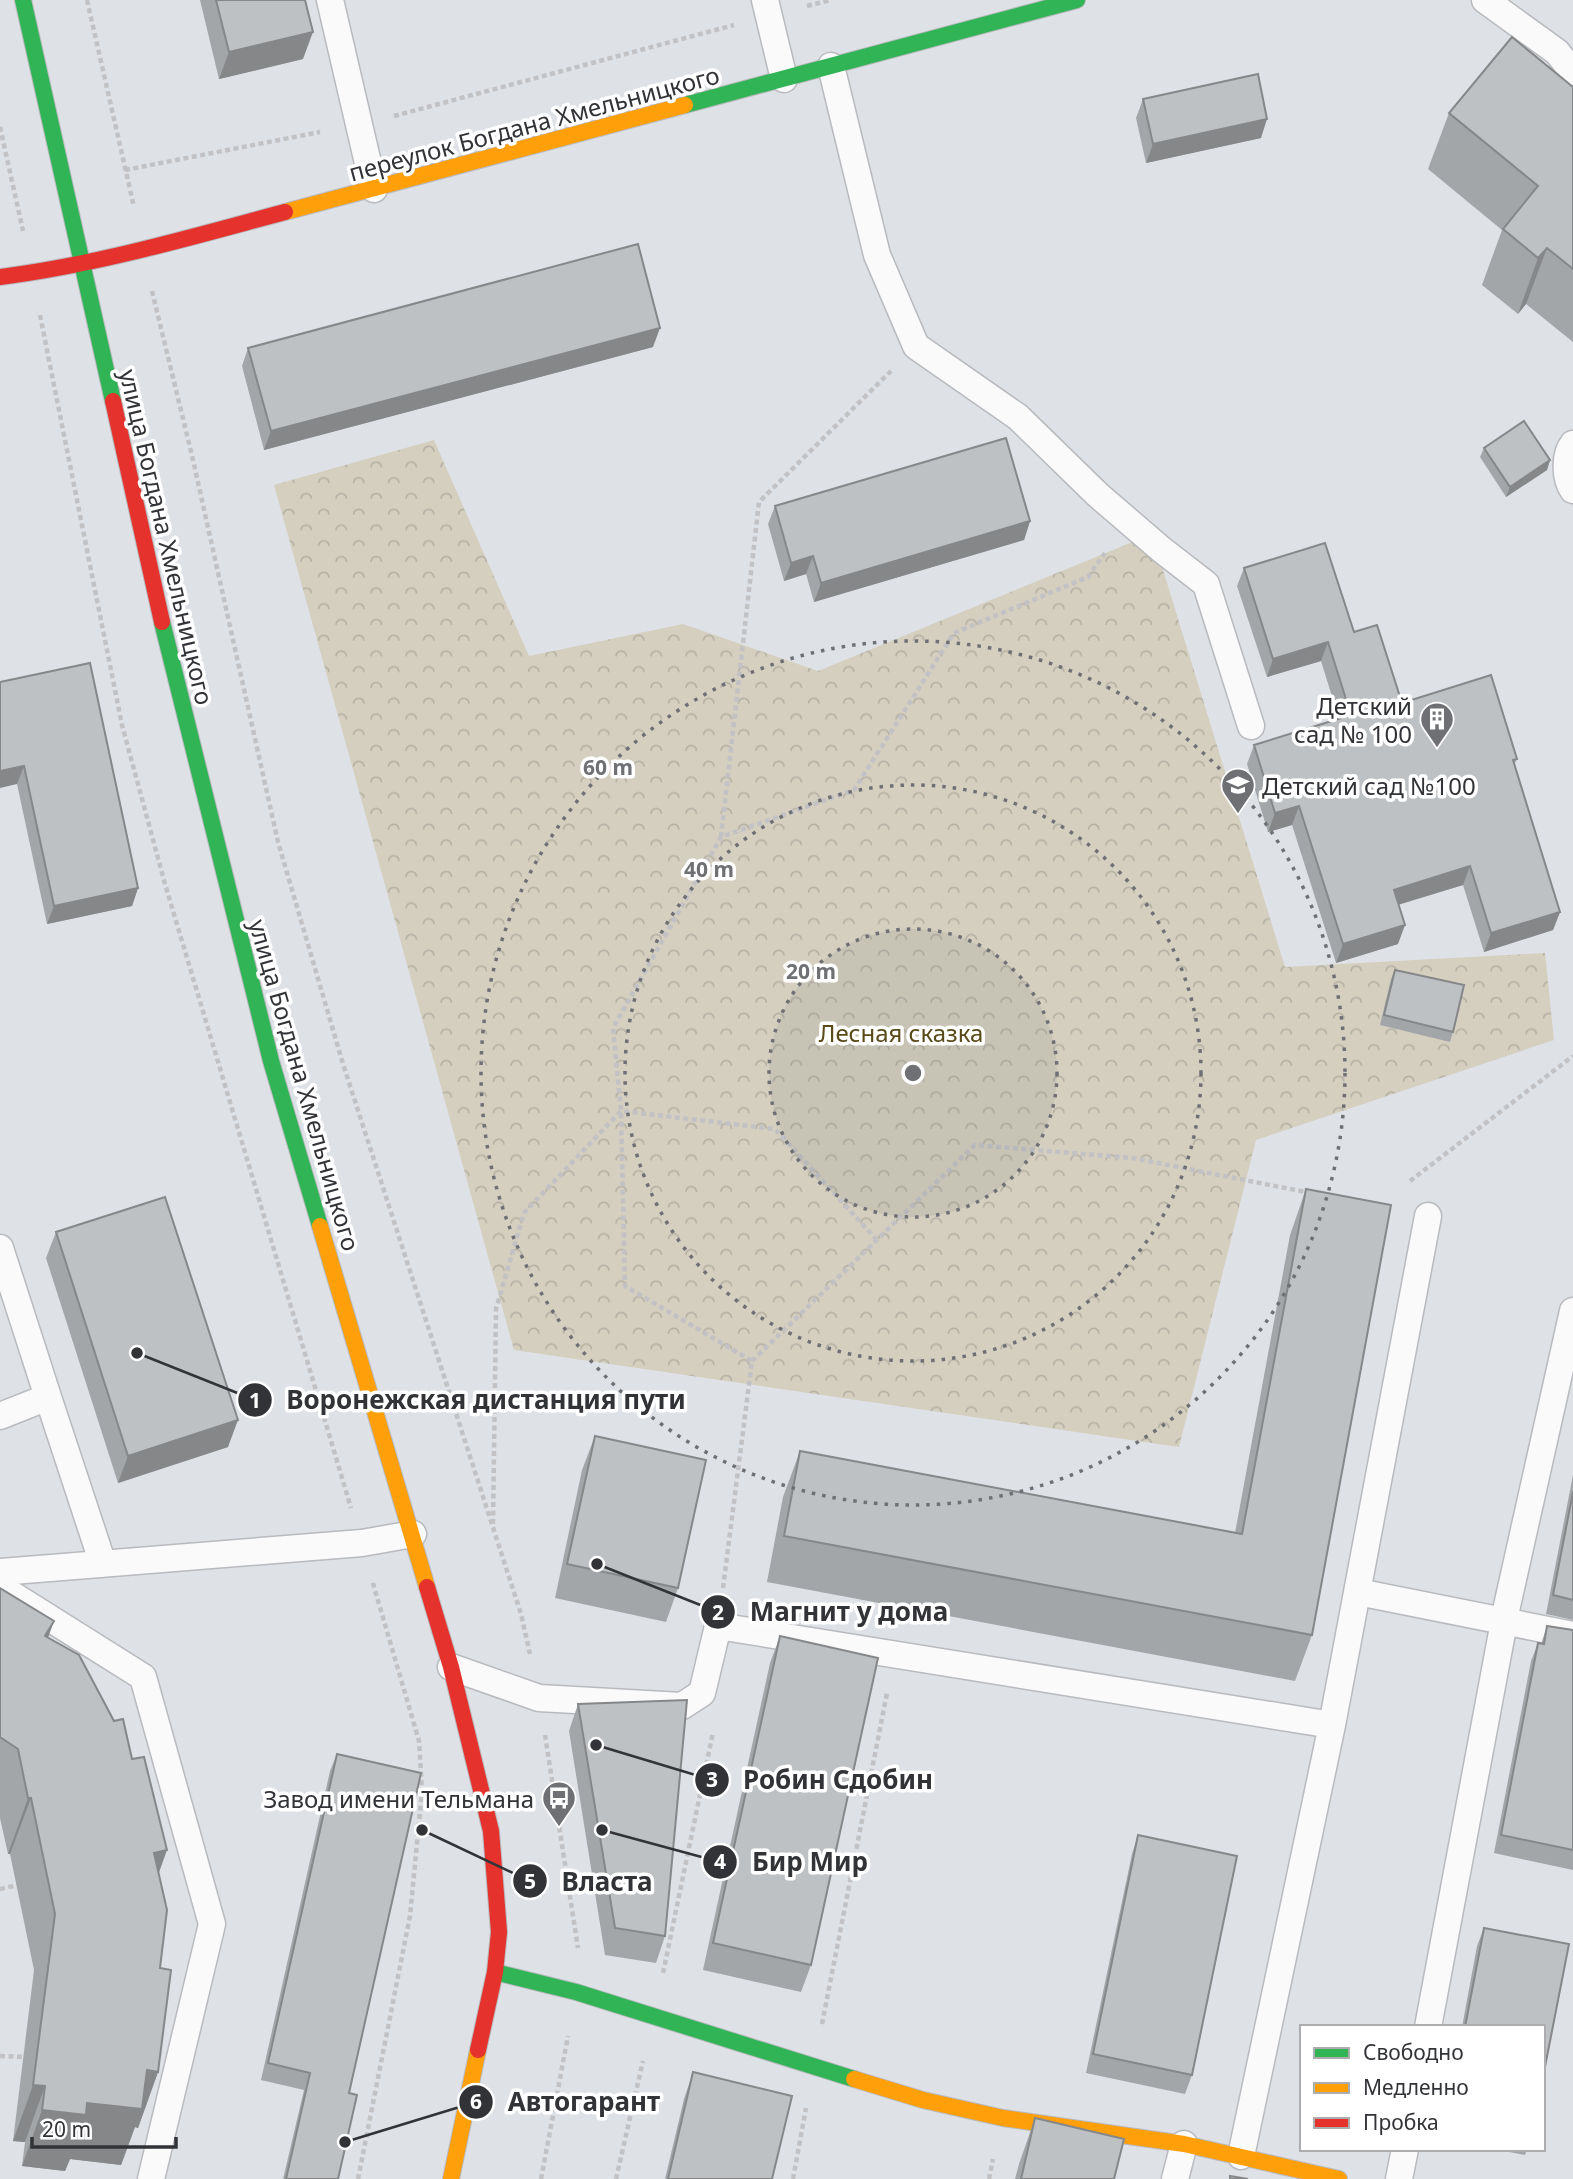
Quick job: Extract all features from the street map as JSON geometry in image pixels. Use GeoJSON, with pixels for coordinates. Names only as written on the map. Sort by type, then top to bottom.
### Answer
{"type":"FeatureCollection","features":[{"type":"Feature","properties":{"kind":"main road","name":"улица Богдана Хмельницкого"},"geometry":{"type":"LineString","coordinates":[[23,0],[176,685],[271,1061],[413,1534],[451,1667],[491,1830],[499,1932],[495,1972],[451,2179]]}},
{"type":"Feature","properties":{"kind":"main road","name":"переулок Богдана Хмельницкого"},"geometry":{"type":"LineString","coordinates":[[0,277],[32,273],[143,249],[831,66],[1010,9],[1077,0]]}},
{"type":"Feature","properties":{"kind":"main road"},"geometry":{"type":"LineString","coordinates":[[495,1972],[654,2015],[923,2100],[1003,2118],[1184,2144],[1339,2179]]}},
{"type":"Feature","properties":{"kind":"lane"},"geometry":{"type":"LineString","coordinates":[[330,0],[374,189]]}},
{"type":"Feature","properties":{"kind":"lane"},"geometry":{"type":"LineString","coordinates":[[1485,0],[1557,52],[1573,72]]}},
{"type":"Feature","properties":{"kind":"lane"},"geometry":{"type":"LineString","coordinates":[[767,8],[784,79]]}},
{"type":"Feature","properties":{"kind":"lane"},"geometry":{"type":"LineString","coordinates":[[831,66],[877,255],[916,346],[1018,417],[1128,521],[1206,584],[1251,726]]}},
{"type":"Feature","properties":{"kind":"lane"},"geometry":{"type":"LineString","coordinates":[[1573,444],[1568,450],[1567,482],[1573,490]]}},
{"type":"Feature","properties":{"kind":"lane"},"geometry":{"type":"LineString","coordinates":[[1241,2156],[1332,1726],[1428,1216]]}},
{"type":"Feature","properties":{"kind":"lane"},"geometry":{"type":"LineString","coordinates":[[0,1248],[103,1564]]}},
{"type":"Feature","properties":{"kind":"lane"},"geometry":{"type":"LineString","coordinates":[[1428,2025],[1504,1621],[1573,1311]]}},
{"type":"Feature","properties":{"kind":"lane"},"geometry":{"type":"LineString","coordinates":[[0,1416],[48,1397]]}},
{"type":"Feature","properties":{"kind":"lane"},"geometry":{"type":"LineString","coordinates":[[0,1572],[362,1543],[413,1534]]}},
{"type":"Feature","properties":{"kind":"lane"},"geometry":{"type":"LineString","coordinates":[[0,1587],[143,1677],[212,1924],[151,2179]]}},
{"type":"Feature","properties":{"kind":"lane"},"geometry":{"type":"LineString","coordinates":[[1358,1592],[1573,1635]]}},
{"type":"Feature","properties":{"kind":"lane"},"geometry":{"type":"LineString","coordinates":[[451,1667],[539,1698],[682,1706],[702,1693],[718,1626],[1332,1726]]}},
{"type":"Feature","properties":{"kind":"lane"},"geometry":{"type":"LineString","coordinates":[[1175,2179],[1184,2144]]}},
{"type":"Feature","properties":{"kind":"lane"},"geometry":{"type":"LineString","coordinates":[[1399,2179],[1405,2151]]}},
{"type":"Feature","properties":{"kind":"path"},"geometry":{"type":"LineString","coordinates":[[87,0],[125,170],[359,125],[767,8],[831,0]]}},
{"type":"Feature","properties":{"kind":"path"},"geometry":{"type":"LineString","coordinates":[[0,127],[14,189]]}},
{"type":"Feature","properties":{"kind":"path"},"geometry":{"type":"LineString","coordinates":[[161,337],[193,460],[278,842],[343,1064],[521,1614],[539,1698],[578,1941],[576,1992],[541,2179]]}},
{"type":"Feature","properties":{"kind":"path"},"geometry":{"type":"LineString","coordinates":[[752,1361],[625,1286],[621,1111],[613,1028],[721,836],[760,502],[916,346]]}},
{"type":"Feature","properties":{"kind":"path"},"geometry":{"type":"LineString","coordinates":[[48,360],[122,725],[165,884],[419,1741],[422,1791],[410,1916],[358,2179]]}},
{"type":"Feature","properties":{"kind":"path"},"geometry":{"type":"LineString","coordinates":[[721,836],[854,790],[954,633],[1088,577],[1128,521]]}},
{"type":"Feature","properties":{"kind":"path"},"geometry":{"type":"LineString","coordinates":[[1402,1189],[1421,1171],[1573,1056]]}},
{"type":"Feature","properties":{"kind":"path"},"geometry":{"type":"LineString","coordinates":[[493,1529],[496,1309],[524,1213],[621,1111]]}},
{"type":"Feature","properties":{"kind":"path"},"geometry":{"type":"LineString","coordinates":[[621,1111],[775,1129],[877,1240]]}},
{"type":"Feature","properties":{"kind":"path"},"geometry":{"type":"LineString","coordinates":[[718,1626],[752,1361],[975,1145],[1132,1158],[1317,1194]]}},
{"type":"Feature","properties":{"kind":"path"},"geometry":{"type":"LineString","coordinates":[[793,2179],[894,1654]]}},
{"type":"Feature","properties":{"kind":"path"},"geometry":{"type":"LineString","coordinates":[[616,2179],[714,1733],[702,1693]]}},
{"type":"Feature","properties":{"kind":"path"},"geometry":{"type":"LineString","coordinates":[[0,1889],[29,1882]]}},
{"type":"Feature","properties":{"kind":"path"},"geometry":{"type":"LineString","coordinates":[[0,2056],[38,2057]]}},
{"type":"Feature","properties":{"kind":"green space","name":"Лесная сказка"},"geometry":{"type":"Polygon","coordinates":[[[434,440],[529,656],[683,624],[818,671],[1152,534],[1285,967],[1545,953],[1554,1040],[1256,1140],[1179,1447],[514,1350],[274,485],[434,440]]]}},
{"type":"Feature","properties":{"kind":"building"},"geometry":{"type":"Polygon","coordinates":[[[216,0],[305,0],[313,32],[229,52],[216,0]]]}},
{"type":"Feature","properties":{"kind":"building"},"geometry":{"type":"Polygon","coordinates":[[[1512,37],[1573,87],[1573,269],[1547,248],[1538,258],[1503,229],[1538,186],[1449,113],[1512,37]]]}},
{"type":"Feature","properties":{"kind":"building"},"geometry":{"type":"Polygon","coordinates":[[[1258,74],[1267,119],[1153,144],[1143,99],[1258,74]]]}},
{"type":"Feature","properties":{"kind":"building"},"geometry":{"type":"Polygon","coordinates":[[[638,244],[660,328],[271,431],[248,348],[638,244]]]}},
{"type":"Feature","properties":{"kind":"building"},"geometry":{"type":"Polygon","coordinates":[[[1524,421],[1550,460],[1510,487],[1484,448],[1524,421]]]}},
{"type":"Feature","properties":{"kind":"building"},"geometry":{"type":"Polygon","coordinates":[[[1006,438],[1030,521],[821,583],[813,556],[791,563],[775,506],[1006,438]]]}},
{"type":"Feature","properties":{"kind":"building","name":"Детский сад № 100"},"geometry":{"type":"Polygon","coordinates":[[[1325,543],[1354,632],[1377,625],[1402,703],[1491,675],[1517,759],[1513,760],[1560,912],[1491,933],[1470,866],[1394,890],[1405,925],[1343,944],[1299,806],[1275,813],[1254,745],[1351,715],[1328,642],[1273,659],[1244,568],[1325,543]]]}},
{"type":"Feature","properties":{"kind":"building"},"geometry":{"type":"Polygon","coordinates":[[[90,663],[138,888],[54,906],[24,766],[0,771],[0,682],[90,663]]]}},
{"type":"Feature","properties":{"kind":"building"},"geometry":{"type":"Polygon","coordinates":[[[1395,970],[1464,985],[1453,1032],[1384,1015],[1395,970]]]}},
{"type":"Feature","properties":{"kind":"building"},"geometry":{"type":"Polygon","coordinates":[[[1306,1189],[1391,1205],[1312,1635],[784,1536],[800,1451],[1242,1534],[1306,1189]]]}},
{"type":"Feature","properties":{"kind":"building"},"geometry":{"type":"Polygon","coordinates":[[[165,1197],[238,1420],[128,1456],[56,1232],[165,1197]]]}},
{"type":"Feature","properties":{"kind":"building"},"geometry":{"type":"Polygon","coordinates":[[[595,1436],[706,1460],[678,1588],[567,1564],[595,1436]]]}},
{"type":"Feature","properties":{"kind":"building"},"geometry":{"type":"Polygon","coordinates":[[[1573,1492],[1573,1600],[1553,1595],[1573,1492]]]}},
{"type":"Feature","properties":{"kind":"building"},"geometry":{"type":"Polygon","coordinates":[[[0,1588],[54,1621],[45,1636],[79,1655],[114,1721],[123,1719],[132,1759],[144,1757],[167,1850],[154,1853],[167,1910],[160,1968],[171,1970],[158,2072],[147,2070],[142,2109],[87,2103],[86,2115],[42,2110],[45,2086],[33,2085],[55,1914],[18,1749],[0,1737],[0,1588]]]}},
{"type":"Feature","properties":{"kind":"building"},"geometry":{"type":"Polygon","coordinates":[[[1547,1626],[1573,1630],[1573,1850],[1501,1835],[1538,1643],[1544,1644],[1547,1626]]]}},
{"type":"Feature","properties":{"kind":"building"},"geometry":{"type":"Polygon","coordinates":[[[780,1636],[878,1658],[811,1965],[713,1943],[780,1636]]]}},
{"type":"Feature","properties":{"kind":"building"},"geometry":{"type":"Polygon","coordinates":[[[687,1700],[665,1936],[615,1928],[578,1704],[687,1700]]]}},
{"type":"Feature","properties":{"kind":"building"},"geometry":{"type":"Polygon","coordinates":[[[337,1754],[421,1773],[349,2093],[357,2095],[338,2179],[286,2179],[310,2073],[268,2063],[337,1754]]]}},
{"type":"Feature","properties":{"kind":"building"},"geometry":{"type":"Polygon","coordinates":[[[1138,1835],[1237,1856],[1192,2075],[1093,2054],[1138,1835]]]}},
{"type":"Feature","properties":{"kind":"building"},"geometry":{"type":"Polygon","coordinates":[[[1484,1928],[1569,1944],[1545,2067],[1545,2025],[1465,2025],[1484,1928]]]}},
{"type":"Feature","properties":{"kind":"building"},"geometry":{"type":"Polygon","coordinates":[[[693,2072],[792,2096],[772,2179],[668,2179],[693,2072]]]}},
{"type":"Feature","properties":{"kind":"building"},"geometry":{"type":"Polygon","coordinates":[[[1035,2118],[1124,2139],[1114,2179],[1021,2179],[1035,2118]]]}},
{"type":"Feature","properties":{"kind":"traffic: fast"},"geometry":{"type":"LineString","coordinates":[[23,0],[113,401]]}},
{"type":"Feature","properties":{"kind":"traffic: fast"},"geometry":{"type":"LineString","coordinates":[[685,105],[1077,0]]}},
{"type":"Feature","properties":{"kind":"traffic: fast"},"geometry":{"type":"LineString","coordinates":[[162,622],[271,1061],[320,1226]]}},
{"type":"Feature","properties":{"kind":"traffic: fast"},"geometry":{"type":"LineString","coordinates":[[495,1972],[576,1992],[854,2079]]}},
{"type":"Feature","properties":{"kind":"traffic: slow"},"geometry":{"type":"LineString","coordinates":[[285,212],[685,105]]}},
{"type":"Feature","properties":{"kind":"traffic: slow"},"geometry":{"type":"LineString","coordinates":[[320,1226],[427,1587]]}},
{"type":"Feature","properties":{"kind":"traffic: slow"},"geometry":{"type":"LineString","coordinates":[[451,2179],[478,2050]]}},
{"type":"Feature","properties":{"kind":"traffic: slow"},"geometry":{"type":"LineString","coordinates":[[854,2079],[923,2100],[1003,2118],[1184,2144],[1339,2179]]}},
{"type":"Feature","properties":{"kind":"traffic: jam"},"geometry":{"type":"LineString","coordinates":[[0,277],[108,258],[285,212]]}},
{"type":"Feature","properties":{"kind":"traffic: jam"},"geometry":{"type":"LineString","coordinates":[[113,401],[162,622]]}},
{"type":"Feature","properties":{"kind":"traffic: jam"},"geometry":{"type":"LineString","coordinates":[[427,1587],[451,1667],[491,1831],[499,1932],[495,1972],[478,2050]]}},
{"type":"Feature","properties":{"kind":"place","name":"Детский сад № 100"},"geometry":{"type":"Point","coordinates":[1437,749]}},
{"type":"Feature","properties":{"kind":"place","name":"Детский сад №100"},"geometry":{"type":"Point","coordinates":[1238,815]}},
{"type":"Feature","properties":{"kind":"place","name":"Воронежская дистанция пути"},"geometry":{"type":"Point","coordinates":[137,1353]}},
{"type":"Feature","properties":{"kind":"place","name":"Магнит у дома"},"geometry":{"type":"Point","coordinates":[597,1564]}},
{"type":"Feature","properties":{"kind":"place","name":"Робин Сдобин"},"geometry":{"type":"Point","coordinates":[596,1745]}},
{"type":"Feature","properties":{"kind":"place","name":"Завод имени Тельмана"},"geometry":{"type":"Point","coordinates":[559,1828]}},
{"type":"Feature","properties":{"kind":"place","name":"Власта"},"geometry":{"type":"Point","coordinates":[422,1830]}},
{"type":"Feature","properties":{"kind":"place","name":"Бир Мир"},"geometry":{"type":"Point","coordinates":[602,1830]}},
{"type":"Feature","properties":{"kind":"place","name":"Автогарант"},"geometry":{"type":"Point","coordinates":[345,2142]}}]}
